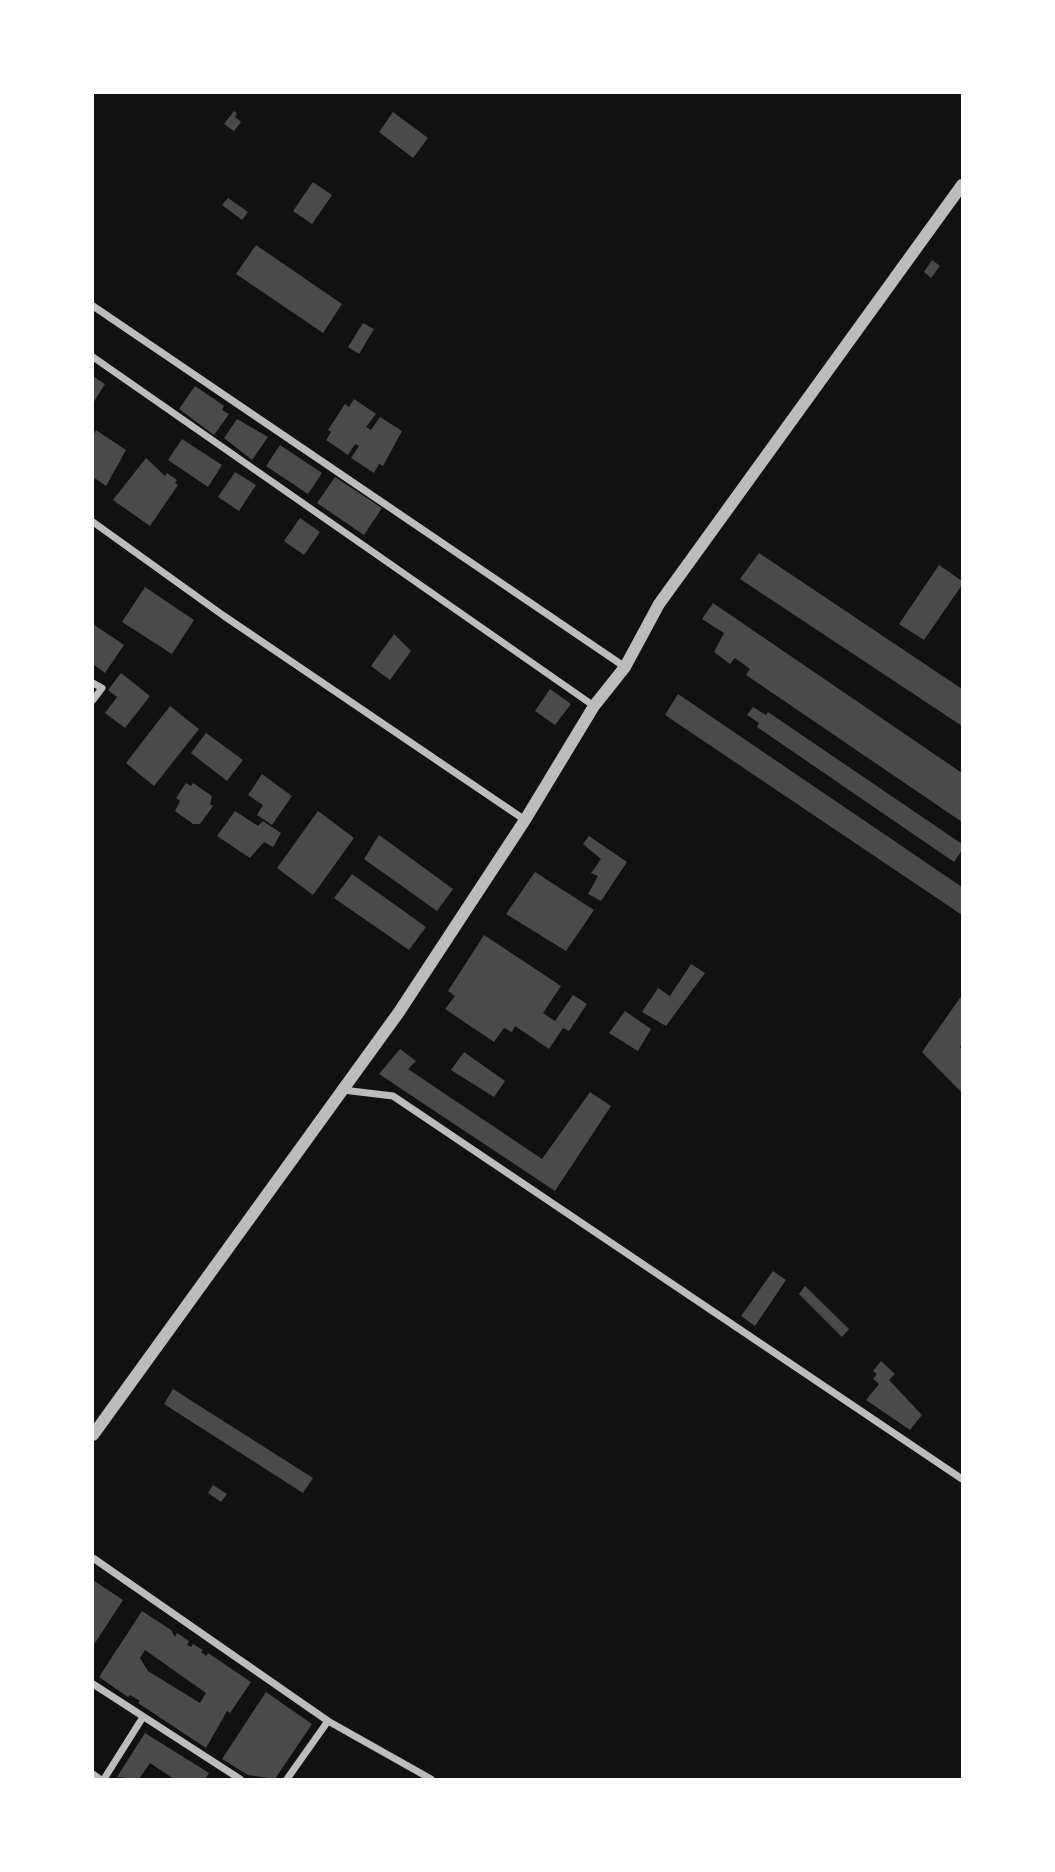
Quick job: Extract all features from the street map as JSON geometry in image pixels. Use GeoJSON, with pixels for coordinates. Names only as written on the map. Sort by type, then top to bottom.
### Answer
{"type":"FeatureCollection","features":[{"type":"Feature","properties":{"kind":"street"},"geometry":{"type":"LineString","coordinates":[[93,1435],[400,1012],[525,820],[594,706],[625,667],[659,604],[962,185]]}},
{"type":"Feature","properties":{"kind":"street"},"geometry":{"type":"LineString","coordinates":[[93,306],[625,667]]}},
{"type":"Feature","properties":{"kind":"street"},"geometry":{"type":"LineString","coordinates":[[93,357],[594,706]]}},
{"type":"Feature","properties":{"kind":"street"},"geometry":{"type":"LineString","coordinates":[[93,522],[224,616],[525,820]]}},
{"type":"Feature","properties":{"kind":"street"},"geometry":{"type":"LineString","coordinates":[[93,683],[102,688],[93,700]]}},
{"type":"Feature","properties":{"kind":"street"},"geometry":{"type":"LineString","coordinates":[[343,1090],[393,1096],[962,1479]]}},
{"type":"Feature","properties":{"kind":"street"},"geometry":{"type":"LineString","coordinates":[[93,1558],[328,1721],[431,1779]]}},
{"type":"Feature","properties":{"kind":"street"},"geometry":{"type":"LineString","coordinates":[[93,1684],[240,1779]]}},
{"type":"Feature","properties":{"kind":"street"},"geometry":{"type":"LineString","coordinates":[[93,1774],[102,1779],[143,1717]]}},
{"type":"Feature","properties":{"kind":"street"},"geometry":{"type":"LineString","coordinates":[[287,1779],[328,1721]]}},
{"type":"Feature","properties":{"kind":"building"},"geometry":{"type":"Polygon","coordinates":[[[234,111],[237,113],[235,117],[241,122],[234,131],[224,124],[234,111]]]}},
{"type":"Feature","properties":{"kind":"building"},"geometry":{"type":"Polygon","coordinates":[[[393,112],[428,138],[413,158],[379,132],[393,112]]]}},
{"type":"Feature","properties":{"kind":"building"},"geometry":{"type":"Polygon","coordinates":[[[313,182],[332,195],[312,224],[293,211],[313,182]]]}},
{"type":"Feature","properties":{"kind":"building"},"geometry":{"type":"Polygon","coordinates":[[[228,198],[248,212],[242,220],[222,205],[228,198]]]}},
{"type":"Feature","properties":{"kind":"building"},"geometry":{"type":"Polygon","coordinates":[[[256,245],[342,304],[323,333],[236,274],[256,245]]]}},
{"type":"Feature","properties":{"kind":"building"},"geometry":{"type":"Polygon","coordinates":[[[932,260],[940,266],[931,278],[924,272],[932,260]]]}},
{"type":"Feature","properties":{"kind":"building"},"geometry":{"type":"Polygon","coordinates":[[[363,323],[374,329],[359,354],[348,347],[363,323]]]}},
{"type":"Feature","properties":{"kind":"building"},"geometry":{"type":"Polygon","coordinates":[[[93,376],[105,384],[93,403],[93,376]]]}},
{"type":"Feature","properties":{"kind":"building"},"geometry":{"type":"Polygon","coordinates":[[[195,386],[224,406],[222,410],[229,414],[214,435],[179,409],[195,386]]]}},
{"type":"Feature","properties":{"kind":"building"},"geometry":{"type":"Polygon","coordinates":[[[354,399],[376,414],[366,427],[371,430],[380,417],[402,431],[383,466],[379,464],[374,473],[351,458],[359,446],[355,444],[348,455],[326,440],[331,432],[328,430],[345,404],[349,407],[354,399]]]}},
{"type":"Feature","properties":{"kind":"building"},"geometry":{"type":"Polygon","coordinates":[[[237,419],[268,437],[252,460],[224,438],[237,419]]]}},
{"type":"Feature","properties":{"kind":"building"},"geometry":{"type":"Polygon","coordinates":[[[96,430],[126,450],[106,486],[93,477],[93,436],[96,430]]]}},
{"type":"Feature","properties":{"kind":"building"},"geometry":{"type":"Polygon","coordinates":[[[182,439],[222,465],[208,487],[168,460],[182,439]]]}},
{"type":"Feature","properties":{"kind":"building"},"geometry":{"type":"Polygon","coordinates":[[[280,445],[322,473],[308,494],[266,466],[280,445]]]}},
{"type":"Feature","properties":{"kind":"building"},"geometry":{"type":"Polygon","coordinates":[[[146,458],[165,476],[167,473],[177,480],[175,483],[178,485],[150,526],[113,500],[146,458]]]}},
{"type":"Feature","properties":{"kind":"building"},"geometry":{"type":"Polygon","coordinates":[[[235,472],[256,485],[239,511],[218,497],[235,472]]]}},
{"type":"Feature","properties":{"kind":"building"},"geometry":{"type":"Polygon","coordinates":[[[335,477],[382,508],[364,535],[317,503],[335,477]]]}},
{"type":"Feature","properties":{"kind":"building"},"geometry":{"type":"Polygon","coordinates":[[[300,518],[320,532],[304,555],[284,541],[300,518]]]}},
{"type":"Feature","properties":{"kind":"building"},"geometry":{"type":"Polygon","coordinates":[[[759,553],[962,689],[962,726],[740,579],[759,553]]]}},
{"type":"Feature","properties":{"kind":"building"},"geometry":{"type":"Polygon","coordinates":[[[939,565],[962,581],[962,585],[924,640],[899,624],[939,565]]]}},
{"type":"Feature","properties":{"kind":"building"},"geometry":{"type":"Polygon","coordinates":[[[145,587],[194,620],[172,654],[122,622],[145,587]]]}},
{"type":"Feature","properties":{"kind":"building"},"geometry":{"type":"Polygon","coordinates":[[[713,603],[962,773],[962,822],[746,675],[750,669],[735,658],[730,664],[714,652],[724,633],[702,619],[713,603]]]}},
{"type":"Feature","properties":{"kind":"building"},"geometry":{"type":"Polygon","coordinates":[[[93,624],[124,645],[105,673],[93,664],[93,624]]]}},
{"type":"Feature","properties":{"kind":"building"},"geometry":{"type":"Polygon","coordinates":[[[394,634],[411,651],[390,680],[371,666],[394,634]]]}},
{"type":"Feature","properties":{"kind":"building"},"geometry":{"type":"Polygon","coordinates":[[[121,673],[150,696],[125,728],[105,713],[117,697],[108,690],[121,673]]]}},
{"type":"Feature","properties":{"kind":"building"},"geometry":{"type":"Polygon","coordinates":[[[550,689],[571,704],[555,725],[535,711],[550,689]]]}},
{"type":"Feature","properties":{"kind":"building"},"geometry":{"type":"Polygon","coordinates":[[[678,694],[962,887],[962,915],[665,715],[678,694]]]}},
{"type":"Feature","properties":{"kind":"building"},"geometry":{"type":"Polygon","coordinates":[[[170,706],[199,729],[154,786],[126,763],[170,706]]]}},
{"type":"Feature","properties":{"kind":"building"},"geometry":{"type":"Polygon","coordinates":[[[753,707],[766,715],[768,712],[962,844],[962,850],[954,862],[757,727],[759,723],[747,715],[753,707]]]}},
{"type":"Feature","properties":{"kind":"building"},"geometry":{"type":"Polygon","coordinates":[[[206,733],[243,760],[227,781],[191,753],[206,733]]]}},
{"type":"Feature","properties":{"kind":"building"},"geometry":{"type":"Polygon","coordinates":[[[262,774],[292,796],[272,825],[257,815],[263,805],[248,795],[262,774]]]}},
{"type":"Feature","properties":{"kind":"building"},"geometry":{"type":"Polygon","coordinates":[[[186,783],[191,786],[193,783],[212,796],[210,804],[213,806],[200,824],[193,824],[175,811],[180,801],[176,798],[186,783]]]}},
{"type":"Feature","properties":{"kind":"building"},"geometry":{"type":"Polygon","coordinates":[[[235,811],[258,826],[263,821],[281,833],[273,847],[264,842],[250,858],[217,836],[235,811]]]}},
{"type":"Feature","properties":{"kind":"building"},"geometry":{"type":"Polygon","coordinates":[[[318,811],[354,838],[313,895],[277,868],[318,811]]]}},
{"type":"Feature","properties":{"kind":"building"},"geometry":{"type":"Polygon","coordinates":[[[379,835],[453,889],[437,911],[364,859],[379,835]]]}},
{"type":"Feature","properties":{"kind":"building"},"geometry":{"type":"Polygon","coordinates":[[[589,836],[627,862],[601,901],[588,894],[598,876],[591,873],[601,859],[583,844],[589,836]]]}},
{"type":"Feature","properties":{"kind":"building"},"geometry":{"type":"Polygon","coordinates":[[[535,872],[594,910],[566,951],[506,914],[535,872]]]}},
{"type":"Feature","properties":{"kind":"building"},"geometry":{"type":"Polygon","coordinates":[[[352,874],[426,927],[409,950],[334,898],[352,874]]]}},
{"type":"Feature","properties":{"kind":"building"},"geometry":{"type":"Polygon","coordinates":[[[484,935],[561,986],[543,1013],[555,1021],[573,995],[587,1004],[569,1031],[563,1028],[549,1049],[515,1026],[512,1032],[504,1028],[494,1042],[445,1009],[455,996],[448,991],[484,935]]]}},
{"type":"Feature","properties":{"kind":"building"},"geometry":{"type":"Polygon","coordinates":[[[691,964],[705,973],[666,1026],[642,1012],[658,988],[670,996],[691,964]]]}},
{"type":"Feature","properties":{"kind":"building"},"geometry":{"type":"Polygon","coordinates":[[[962,995],[960,1047],[962,1093],[922,1052],[962,995]]]}},
{"type":"Feature","properties":{"kind":"building"},"geometry":{"type":"Polygon","coordinates":[[[625,1011],[651,1029],[638,1051],[609,1033],[625,1011]]]}},
{"type":"Feature","properties":{"kind":"building"},"geometry":{"type":"Polygon","coordinates":[[[400,1049],[416,1061],[408,1069],[542,1159],[590,1092],[611,1106],[555,1191],[379,1074],[400,1049]]]}},
{"type":"Feature","properties":{"kind":"building"},"geometry":{"type":"Polygon","coordinates":[[[464,1052],[505,1081],[494,1097],[451,1070],[464,1052]]]}},
{"type":"Feature","properties":{"kind":"building"},"geometry":{"type":"Polygon","coordinates":[[[773,1271],[786,1280],[755,1326],[741,1316],[773,1271]]]}},
{"type":"Feature","properties":{"kind":"building"},"geometry":{"type":"Polygon","coordinates":[[[805,1286],[849,1329],[842,1337],[799,1294],[805,1286]]]}},
{"type":"Feature","properties":{"kind":"building"},"geometry":{"type":"Polygon","coordinates":[[[881,1361],[895,1374],[889,1380],[922,1415],[910,1430],[866,1400],[879,1384],[873,1379],[877,1374],[873,1371],[881,1361]]]}},
{"type":"Feature","properties":{"kind":"building"},"geometry":{"type":"Polygon","coordinates":[[[173,1389],[313,1478],[303,1493],[164,1404],[173,1389]]]}},
{"type":"Feature","properties":{"kind":"building"},"geometry":{"type":"Polygon","coordinates":[[[213,1485],[227,1494],[221,1502],[208,1493],[213,1485]]]}},
{"type":"Feature","properties":{"kind":"building"},"geometry":{"type":"Polygon","coordinates":[[[93,1580],[123,1600],[93,1646],[93,1580]]]}},
{"type":"Feature","properties":{"kind":"building"},"geometry":{"type":"Polygon","coordinates":[[[142,1611],[171,1630],[175,1637],[177,1633],[189,1641],[187,1645],[191,1647],[193,1644],[203,1650],[201,1652],[206,1656],[208,1653],[251,1682],[230,1713],[227,1711],[206,1748],[138,1703],[140,1701],[130,1695],[128,1697],[99,1677],[142,1611]],[[145,1650],[140,1658],[148,1671],[200,1703],[206,1693],[145,1650]]]}},
{"type":"Feature","properties":{"kind":"building"},"geometry":{"type":"Polygon","coordinates":[[[266,1692],[312,1724],[275,1779],[248,1775],[222,1759],[266,1692]]]}},
{"type":"Feature","properties":{"kind":"building"},"geometry":{"type":"Polygon","coordinates":[[[145,1733],[209,1773],[205,1779],[174,1779],[150,1763],[139,1779],[117,1777],[145,1733]]]}}]}
